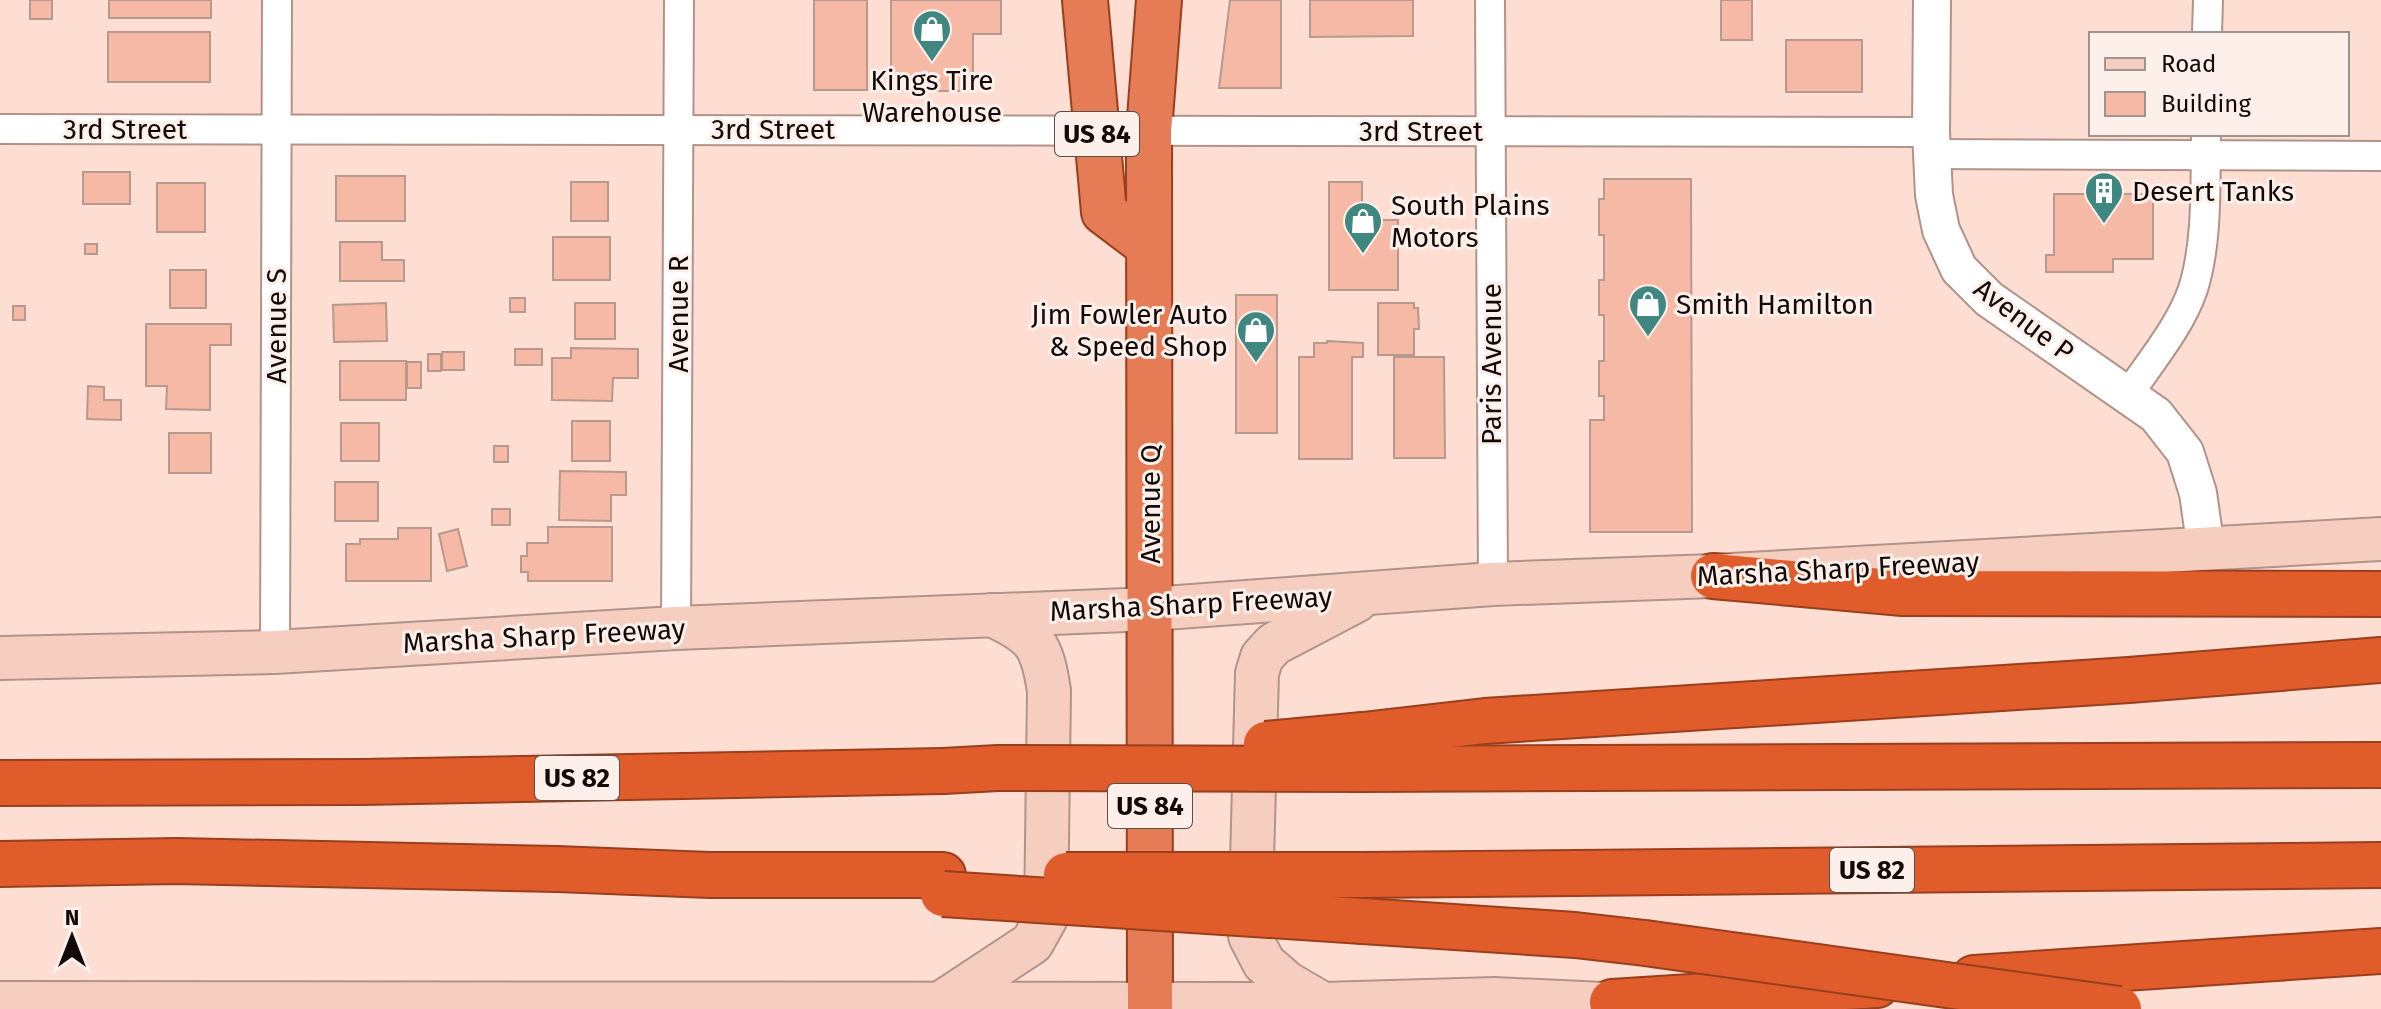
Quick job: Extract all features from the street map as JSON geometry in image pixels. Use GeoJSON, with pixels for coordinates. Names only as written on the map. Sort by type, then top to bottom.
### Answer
{"type":"FeatureCollection","features":[{"type":"Feature","properties":{"kind":"highway","name":"US 84"},"geometry":{"type":"LineString","coordinates":[[1085,0],[1104,212],[1149,246]]}},
{"type":"Feature","properties":{"kind":"highway","name":"Avenue Q"},"geometry":{"type":"LineString","coordinates":[[1150,1006],[1149,131],[1159,0]]}},
{"type":"Feature","properties":{"kind":"highway"},"geometry":{"type":"LineString","coordinates":[[1713,576],[1903,593],[2381,594]]}},
{"type":"Feature","properties":{"kind":"highway"},"geometry":{"type":"LineString","coordinates":[[1363,752],[1485,721],[2129,680],[2381,660]]}},
{"type":"Feature","properties":{"kind":"highway","name":"US 82"},"geometry":{"type":"LineString","coordinates":[[0,783],[378,782],[943,771],[1363,752],[2381,765]]}},
{"type":"Feature","properties":{"kind":"highway"},"geometry":{"type":"LineString","coordinates":[[0,762],[211,782]]}},
{"type":"Feature","properties":{"kind":"highway"},"geometry":{"type":"LineString","coordinates":[[0,894],[98,887],[177,861]]}},
{"type":"Feature","properties":{"kind":"highway","name":"US 82"},"geometry":{"type":"LineString","coordinates":[[0,864],[177,861],[557,869],[943,884],[1363,875],[2381,865]]}},
{"type":"Feature","properties":{"kind":"highway"},"geometry":{"type":"LineString","coordinates":[[943,884],[1363,921],[1575,935],[2119,1009]]}},
{"type":"Feature","properties":{"kind":"highway"},"geometry":{"type":"LineString","coordinates":[[1612,1002],[2381,951]]}},
{"type":"Feature","properties":{"kind":"main road","name":"Marsha Sharp Freeway"},"geometry":{"type":"LineString","coordinates":[[0,658],[275,652],[676,628],[1151,609],[1493,584],[1713,576],[2381,539]]}},
{"type":"Feature","properties":{"kind":"main road"},"geometry":{"type":"LineString","coordinates":[[1323,1004],[1287,983],[1264,963],[1250,936],[1257,673],[1262,657],[1274,644],[1371,593]]}},
{"type":"Feature","properties":{"kind":"main road"},"geometry":{"type":"LineString","coordinates":[[941,1003],[1032,943],[1046,918],[1049,691],[1046,668],[1036,643],[1020,628],[992,615]]}},
{"type":"Feature","properties":{"kind":"main road"},"geometry":{"type":"LineString","coordinates":[[0,1003],[941,1003],[1150,1006],[1494,999],[1612,1002],[1683,1009]]}},
{"type":"Feature","properties":{"kind":"street","name":"Avenue S"},"geometry":{"type":"LineString","coordinates":[[275,652],[277,0]]}},
{"type":"Feature","properties":{"kind":"street","name":"Avenue R"},"geometry":{"type":"LineString","coordinates":[[676,628],[679,0]]}},
{"type":"Feature","properties":{"kind":"street","name":"Paris Avenue"},"geometry":{"type":"LineString","coordinates":[[1490,0],[1493,584]]}},
{"type":"Feature","properties":{"kind":"street","name":"Avenue P"},"geometry":{"type":"LineString","coordinates":[[1932,0],[1931,143],[1934,195],[1941,230],[1959,269],[1989,299],[2156,415],[2185,452],[2198,493],[2206,549]]}},
{"type":"Feature","properties":{"kind":"street"},"geometry":{"type":"LineString","coordinates":[[2207,32],[2208,0]]}},
{"type":"Feature","properties":{"kind":"street","name":"3rd Street"},"geometry":{"type":"LineString","coordinates":[[0,129],[1490,131],[1931,143],[2205,145],[2381,156]]}},
{"type":"Feature","properties":{"kind":"street"},"geometry":{"type":"LineString","coordinates":[[2128,395],[2180,317],[2192,291],[2201,248],[2205,145]]}},
{"type":"Feature","properties":{"kind":"building"},"geometry":{"type":"Polygon","coordinates":[[[30,0],[52,0],[52,19],[30,19],[30,0]]]}},
{"type":"Feature","properties":{"kind":"building"},"geometry":{"type":"Polygon","coordinates":[[[109,0],[211,0],[211,18],[109,18],[109,0]]]}},
{"type":"Feature","properties":{"kind":"building"},"geometry":{"type":"Polygon","coordinates":[[[814,0],[867,0],[867,90],[814,90],[814,0]]]}},
{"type":"Feature","properties":{"kind":"building","name":"Kings Tire Warehouse"},"geometry":{"type":"Polygon","coordinates":[[[891,0],[1001,0],[1001,34],[973,34],[973,91],[891,91],[891,0]]]}},
{"type":"Feature","properties":{"kind":"building"},"geometry":{"type":"Polygon","coordinates":[[[1230,0],[1281,0],[1281,88],[1219,88],[1230,0]]]}},
{"type":"Feature","properties":{"kind":"building"},"geometry":{"type":"Polygon","coordinates":[[[1310,0],[1413,0],[1413,36],[1310,37],[1310,0]]]}},
{"type":"Feature","properties":{"kind":"building"},"geometry":{"type":"Polygon","coordinates":[[[1721,0],[1752,0],[1752,40],[1721,40],[1721,0]]]}},
{"type":"Feature","properties":{"kind":"building"},"geometry":{"type":"Polygon","coordinates":[[[108,32],[210,32],[210,82],[108,82],[108,32]]]}},
{"type":"Feature","properties":{"kind":"building"},"geometry":{"type":"Polygon","coordinates":[[[1786,40],[1862,40],[1862,92],[1786,92],[1786,40]]]}},
{"type":"Feature","properties":{"kind":"building"},"geometry":{"type":"Polygon","coordinates":[[[83,172],[130,172],[130,204],[83,204],[83,172]]]}},
{"type":"Feature","properties":{"kind":"building"},"geometry":{"type":"Polygon","coordinates":[[[336,176],[405,176],[405,221],[336,221],[336,176]]]}},
{"type":"Feature","properties":{"kind":"building","name":"Smith Hamilton"},"geometry":{"type":"Polygon","coordinates":[[[1604,179],[1691,179],[1692,532],[1590,532],[1590,420],[1604,420],[1604,396],[1599,396],[1599,361],[1604,361],[1604,315],[1599,315],[1599,280],[1604,280],[1604,235],[1599,235],[1599,199],[1604,199],[1604,179]]]}},
{"type":"Feature","properties":{"kind":"building"},"geometry":{"type":"Polygon","coordinates":[[[571,182],[608,182],[608,221],[571,221],[571,182]]]}},
{"type":"Feature","properties":{"kind":"building","name":"South Plains Motors"},"geometry":{"type":"Polygon","coordinates":[[[1329,182],[1362,182],[1362,220],[1398,220],[1398,290],[1329,290],[1329,182]]]}},
{"type":"Feature","properties":{"kind":"building"},"geometry":{"type":"Polygon","coordinates":[[[157,183],[205,183],[205,232],[157,232],[157,183]]]}},
{"type":"Feature","properties":{"kind":"building","name":"Desert Tanks"},"geometry":{"type":"Polygon","coordinates":[[[2054,194],[2153,194],[2153,259],[2113,259],[2113,272],[2046,272],[2046,255],[2054,255],[2054,194]]]}},
{"type":"Feature","properties":{"kind":"building"},"geometry":{"type":"Polygon","coordinates":[[[553,237],[610,237],[610,280],[553,280],[553,237]]]}},
{"type":"Feature","properties":{"kind":"building"},"geometry":{"type":"Polygon","coordinates":[[[340,242],[382,242],[382,260],[404,260],[404,281],[340,281],[340,242]]]}},
{"type":"Feature","properties":{"kind":"building"},"geometry":{"type":"Polygon","coordinates":[[[85,244],[97,244],[97,254],[85,254],[85,244]]]}},
{"type":"Feature","properties":{"kind":"building"},"geometry":{"type":"Polygon","coordinates":[[[170,270],[206,270],[206,308],[170,308],[170,270]]]}},
{"type":"Feature","properties":{"kind":"building","name":"Jim Fowler Auto & Speed Shop"},"geometry":{"type":"Polygon","coordinates":[[[1236,295],[1277,295],[1277,433],[1236,433],[1236,295]]]}},
{"type":"Feature","properties":{"kind":"building"},"geometry":{"type":"Polygon","coordinates":[[[510,298],[525,298],[525,312],[510,312],[510,298]]]}},
{"type":"Feature","properties":{"kind":"building"},"geometry":{"type":"Polygon","coordinates":[[[386,303],[387,341],[334,342],[333,305],[386,303]]]}},
{"type":"Feature","properties":{"kind":"building"},"geometry":{"type":"Polygon","coordinates":[[[575,303],[615,303],[615,339],[575,339],[575,303]]]}},
{"type":"Feature","properties":{"kind":"building"},"geometry":{"type":"Polygon","coordinates":[[[1378,303],[1414,303],[1414,308],[1418,308],[1419,329],[1414,329],[1414,355],[1378,355],[1378,303]]]}},
{"type":"Feature","properties":{"kind":"building"},"geometry":{"type":"Polygon","coordinates":[[[13,306],[25,306],[25,320],[13,320],[13,306]]]}},
{"type":"Feature","properties":{"kind":"building"},"geometry":{"type":"Polygon","coordinates":[[[146,324],[231,324],[231,345],[210,345],[210,410],[166,409],[167,386],[146,386],[146,324]]]}},
{"type":"Feature","properties":{"kind":"building"},"geometry":{"type":"Polygon","coordinates":[[[1314,343],[1363,343],[1363,357],[1352,357],[1352,459],[1299,459],[1299,357],[1314,357],[1314,343]]]}},
{"type":"Feature","properties":{"kind":"building"},"geometry":{"type":"Polygon","coordinates":[[[571,348],[638,349],[638,378],[613,378],[612,401],[552,400],[552,358],[571,358],[571,348]]]}},
{"type":"Feature","properties":{"kind":"building"},"geometry":{"type":"Polygon","coordinates":[[[515,349],[542,349],[542,365],[515,365],[515,349]]]}},
{"type":"Feature","properties":{"kind":"building"},"geometry":{"type":"Polygon","coordinates":[[[442,352],[464,352],[464,370],[442,370],[442,352]]]}},
{"type":"Feature","properties":{"kind":"building"},"geometry":{"type":"Polygon","coordinates":[[[428,354],[441,354],[441,371],[428,371],[428,354]]]}},
{"type":"Feature","properties":{"kind":"building"},"geometry":{"type":"Polygon","coordinates":[[[1394,357],[1444,357],[1445,458],[1394,458],[1394,357]]]}},
{"type":"Feature","properties":{"kind":"building"},"geometry":{"type":"Polygon","coordinates":[[[340,361],[406,361],[406,400],[340,400],[340,361]]]}},
{"type":"Feature","properties":{"kind":"building"},"geometry":{"type":"Polygon","coordinates":[[[407,362],[421,362],[421,388],[407,388],[407,362]]]}},
{"type":"Feature","properties":{"kind":"building"},"geometry":{"type":"Polygon","coordinates":[[[88,386],[104,387],[104,400],[121,400],[121,420],[87,419],[88,386]]]}},
{"type":"Feature","properties":{"kind":"building"},"geometry":{"type":"Polygon","coordinates":[[[572,421],[610,421],[610,461],[572,461],[572,421]]]}},
{"type":"Feature","properties":{"kind":"building"},"geometry":{"type":"Polygon","coordinates":[[[341,423],[379,423],[379,461],[341,461],[341,423]]]}},
{"type":"Feature","properties":{"kind":"building"},"geometry":{"type":"Polygon","coordinates":[[[169,433],[211,433],[211,473],[169,473],[169,433]]]}},
{"type":"Feature","properties":{"kind":"building"},"geometry":{"type":"Polygon","coordinates":[[[494,446],[508,446],[508,462],[494,462],[494,446]]]}},
{"type":"Feature","properties":{"kind":"building"},"geometry":{"type":"Polygon","coordinates":[[[560,471],[626,472],[626,495],[611,495],[611,521],[559,520],[560,471]]]}},
{"type":"Feature","properties":{"kind":"building"},"geometry":{"type":"Polygon","coordinates":[[[335,482],[378,482],[378,521],[335,521],[335,482]]]}},
{"type":"Feature","properties":{"kind":"building"},"geometry":{"type":"Polygon","coordinates":[[[492,509],[510,509],[510,525],[492,525],[492,509]]]}},
{"type":"Feature","properties":{"kind":"building"},"geometry":{"type":"Polygon","coordinates":[[[548,527],[612,527],[612,581],[528,581],[528,572],[521,572],[521,556],[527,556],[527,543],[548,543],[548,527]]]}},
{"type":"Feature","properties":{"kind":"building"},"geometry":{"type":"Polygon","coordinates":[[[398,528],[431,528],[431,581],[346,581],[346,544],[360,544],[360,539],[398,539],[398,528]]]}},
{"type":"Feature","properties":{"kind":"building"},"geometry":{"type":"Polygon","coordinates":[[[458,529],[467,566],[447,571],[439,534],[458,529]]]}},
{"type":"Feature","properties":{"kind":"place","name":"Kings Tire Warehouse"},"geometry":{"type":"Point","coordinates":[932,63]}},
{"type":"Feature","properties":{"kind":"place","name":"Desert Tanks"},"geometry":{"type":"Point","coordinates":[2104,225]}},
{"type":"Feature","properties":{"kind":"place","name":"South Plains Motors"},"geometry":{"type":"Point","coordinates":[1363,255]}},
{"type":"Feature","properties":{"kind":"place","name":"Smith Hamilton"},"geometry":{"type":"Point","coordinates":[1648,338]}},
{"type":"Feature","properties":{"kind":"place","name":"Jim Fowler Auto & Speed Shop"},"geometry":{"type":"Point","coordinates":[1256,364]}}]}
